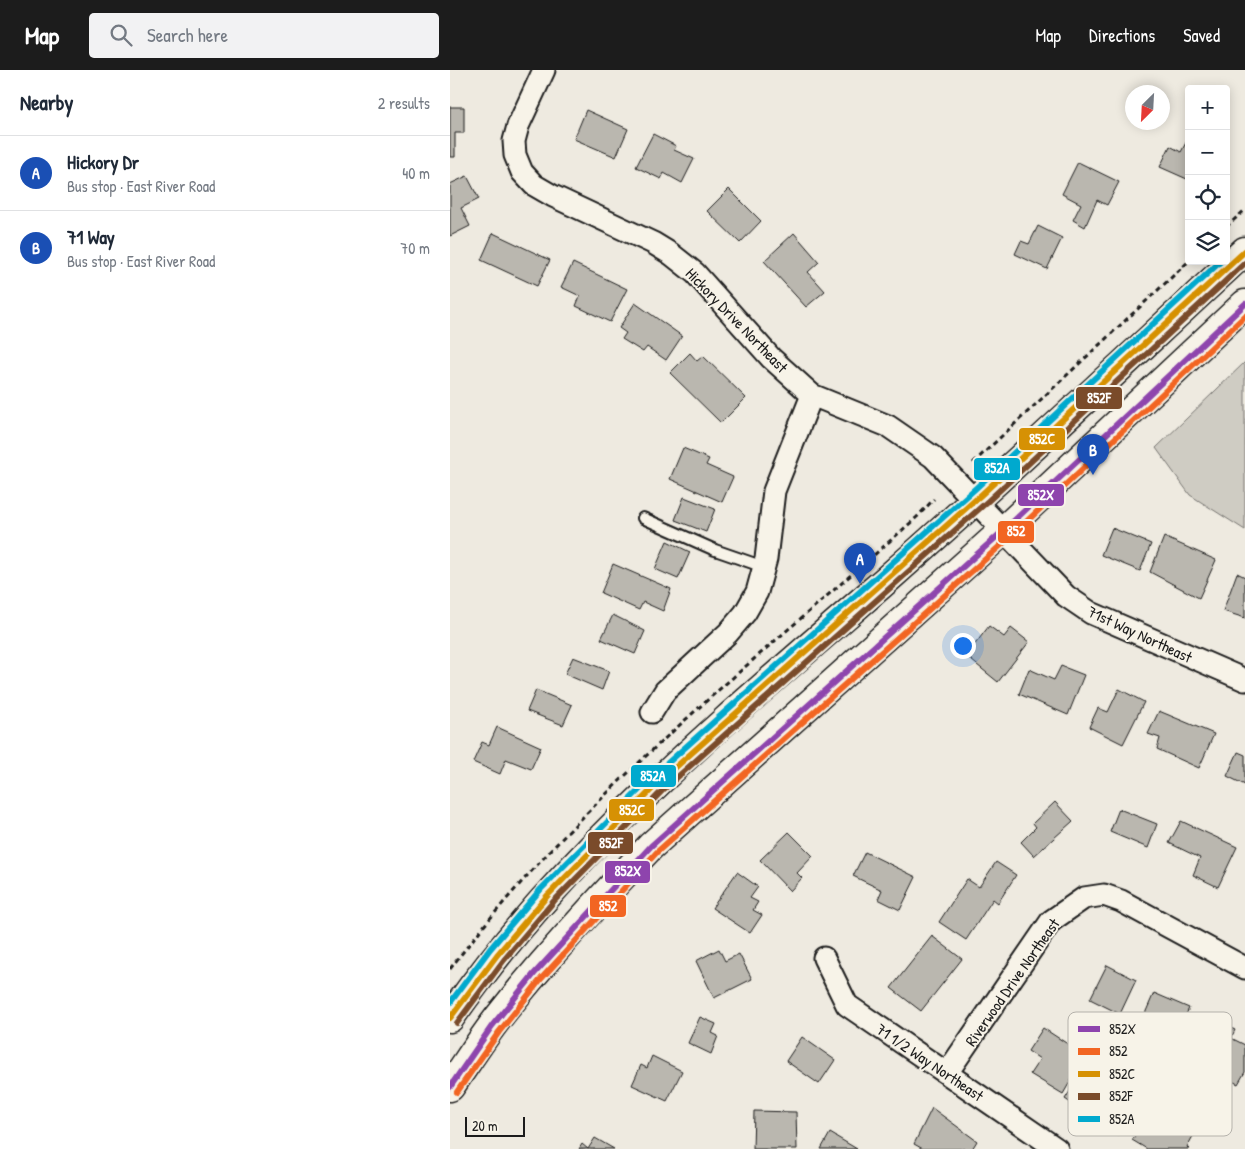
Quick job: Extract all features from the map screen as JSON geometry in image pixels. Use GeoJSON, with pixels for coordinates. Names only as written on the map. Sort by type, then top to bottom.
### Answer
{"type":"FeatureCollection","features":[{"type":"Feature","properties":{"kind":"main road"},"geometry":{"type":"LineString","coordinates":[[450,1018],[512,936],[567,872],[630,808],[975,501],[1245,251]]}},
{"type":"Feature","properties":{"kind":"main road"},"geometry":{"type":"LineString","coordinates":[[450,1087],[498,1019],[523,988],[604,895],[651,846],[705,794],[1003,531],[1245,304]]}},
{"type":"Feature","properties":{"kind":"street","name":"Hickory Drive Northeast"},"geometry":{"type":"LineString","coordinates":[[544,70],[518,126],[514,141],[515,155],[522,172],[534,185],[653,243],[671,254],[695,273],[771,358],[812,395],[888,426],[914,442],[933,457],[1003,531]]}},
{"type":"Feature","properties":{"kind":"street"},"geometry":{"type":"LineString","coordinates":[[652,712],[664,691],[716,644],[745,613],[757,592],[764,567],[774,492],[812,395]]}},
{"type":"Feature","properties":{"kind":"street","name":"71st Way Northeast"},"geometry":{"type":"LineString","coordinates":[[1003,531],[1066,596],[1091,613],[1245,680]]}},
{"type":"Feature","properties":{"kind":"street","name":"Riverwood Drive Northeast"},"geometry":{"type":"LineString","coordinates":[[947,1073],[1051,922],[1084,898],[1104,895],[1121,901],[1245,968]]}},
{"type":"Feature","properties":{"kind":"street","name":"71 1/2 Way Northeast"},"geometry":{"type":"LineString","coordinates":[[824,958],[847,1005],[1057,1149]]}},
{"type":"Feature","properties":{"kind":"lane"},"geometry":{"type":"LineString","coordinates":[[643,518],[715,550],[764,567]]}},
{"type":"Feature","properties":{"kind":"path"},"geometry":{"type":"LineString","coordinates":[[1230,223],[1245,210]]}},
{"type":"Feature","properties":{"kind":"path"},"geometry":{"type":"LineString","coordinates":[[973,463],[1185,264]]}},
{"type":"Feature","properties":{"kind":"shaded area"},"geometry":{"type":"Polygon","coordinates":[[[1245,362],[1245,530],[1190,495],[1156,448],[1245,362]]]}},
{"type":"Feature","properties":{"kind":"building"},"geometry":{"type":"Polygon","coordinates":[[[450,107],[464,107],[464,133],[455,133],[455,157],[450,157],[450,107]]]}},
{"type":"Feature","properties":{"kind":"building"},"geometry":{"type":"Polygon","coordinates":[[[586,110],[628,129],[616,157],[574,139],[586,110]]]}},
{"type":"Feature","properties":{"kind":"building"},"geometry":{"type":"Polygon","coordinates":[[[653,134],[676,146],[674,150],[694,159],[682,183],[664,173],[661,179],[636,167],[653,134]]]}},
{"type":"Feature","properties":{"kind":"building"},"geometry":{"type":"Polygon","coordinates":[[[1185,144],[1185,178],[1160,167],[1170,146],[1181,152],[1185,144]]]}},
{"type":"Feature","properties":{"kind":"building"},"geometry":{"type":"Polygon","coordinates":[[[1078,162],[1119,182],[1107,205],[1097,200],[1085,227],[1073,220],[1081,204],[1062,194],[1078,162]]]}},
{"type":"Feature","properties":{"kind":"building"},"geometry":{"type":"Polygon","coordinates":[[[467,176],[479,199],[461,208],[470,226],[450,236],[450,184],[467,176]]]}},
{"type":"Feature","properties":{"kind":"building"},"geometry":{"type":"Polygon","coordinates":[[[729,189],[761,221],[740,243],[707,211],[729,189]]]}},
{"type":"Feature","properties":{"kind":"building"},"geometry":{"type":"Polygon","coordinates":[[[1038,226],[1062,238],[1047,269],[1015,254],[1021,241],[1029,244],[1038,226]]]}},
{"type":"Feature","properties":{"kind":"building"},"geometry":{"type":"Polygon","coordinates":[[[493,233],[550,260],[537,286],[481,260],[493,233]]]}},
{"type":"Feature","properties":{"kind":"building"},"geometry":{"type":"Polygon","coordinates":[[[794,233],[819,262],[808,272],[825,291],[806,307],[764,261],[794,233]]]}},
{"type":"Feature","properties":{"kind":"building"},"geometry":{"type":"Polygon","coordinates":[[[573,263],[627,289],[610,322],[576,306],[580,296],[561,287],[573,263]]]}},
{"type":"Feature","properties":{"kind":"building"},"geometry":{"type":"Polygon","coordinates":[[[635,303],[682,336],[666,360],[647,347],[643,352],[622,339],[626,333],[619,328],[635,303]]]}},
{"type":"Feature","properties":{"kind":"building"},"geometry":{"type":"Polygon","coordinates":[[[690,353],[697,361],[703,356],[746,398],[721,423],[670,373],[690,353]]]}},
{"type":"Feature","properties":{"kind":"building"},"geometry":{"type":"Polygon","coordinates":[[[683,448],[709,459],[706,465],[733,477],[722,502],[670,479],[683,448]]]}},
{"type":"Feature","properties":{"kind":"building"},"geometry":{"type":"Polygon","coordinates":[[[684,497],[715,509],[706,532],[675,520],[684,497]]]}},
{"type":"Feature","properties":{"kind":"building"},"geometry":{"type":"Polygon","coordinates":[[[1112,528],[1151,544],[1140,571],[1101,555],[1112,528]]]}},
{"type":"Feature","properties":{"kind":"building"},"geometry":{"type":"Polygon","coordinates":[[[1164,537],[1216,560],[1199,598],[1150,572],[1164,537]]]}},
{"type":"Feature","properties":{"kind":"building"},"geometry":{"type":"Polygon","coordinates":[[[667,541],[690,552],[678,579],[655,569],[667,541]]]}},
{"type":"Feature","properties":{"kind":"building"},"geometry":{"type":"Polygon","coordinates":[[[613,564],[671,589],[663,611],[643,602],[639,610],[601,593],[613,564]]]}},
{"type":"Feature","properties":{"kind":"building"},"geometry":{"type":"Polygon","coordinates":[[[1237,573],[1245,577],[1245,618],[1223,611],[1237,573]]]}},
{"type":"Feature","properties":{"kind":"building"},"geometry":{"type":"Polygon","coordinates":[[[613,615],[645,631],[635,654],[601,639],[613,615]]]}},
{"type":"Feature","properties":{"kind":"building"},"geometry":{"type":"Polygon","coordinates":[[[989,626],[1004,637],[1011,628],[1029,642],[998,682],[966,656],[989,626]]]}},
{"type":"Feature","properties":{"kind":"building"},"geometry":{"type":"Polygon","coordinates":[[[573,657],[609,671],[602,690],[565,674],[573,657]]]}},
{"type":"Feature","properties":{"kind":"building"},"geometry":{"type":"Polygon","coordinates":[[[1061,666],[1084,675],[1068,715],[1019,694],[1029,669],[1054,680],[1061,666]]]}},
{"type":"Feature","properties":{"kind":"building"},"geometry":{"type":"Polygon","coordinates":[[[1119,689],[1144,702],[1123,744],[1089,727],[1098,708],[1108,712],[1119,689]]]}},
{"type":"Feature","properties":{"kind":"building"},"geometry":{"type":"Polygon","coordinates":[[[536,690],[572,705],[563,725],[527,711],[536,690]]]}},
{"type":"Feature","properties":{"kind":"building"},"geometry":{"type":"Polygon","coordinates":[[[1159,711],[1214,734],[1199,768],[1157,749],[1160,738],[1148,734],[1159,711]]]}},
{"type":"Feature","properties":{"kind":"building"},"geometry":{"type":"Polygon","coordinates":[[[497,727],[541,747],[531,769],[506,759],[500,774],[473,762],[482,742],[489,745],[497,727]]]}},
{"type":"Feature","properties":{"kind":"building"},"geometry":{"type":"Polygon","coordinates":[[[1238,752],[1245,755],[1245,785],[1227,776],[1238,752]]]}},
{"type":"Feature","properties":{"kind":"building"},"geometry":{"type":"Polygon","coordinates":[[[1055,802],[1073,821],[1034,856],[1021,842],[1036,827],[1033,823],[1055,802]]]}},
{"type":"Feature","properties":{"kind":"building"},"geometry":{"type":"Polygon","coordinates":[[[1119,809],[1157,824],[1148,848],[1110,832],[1119,809]]]}},
{"type":"Feature","properties":{"kind":"building"},"geometry":{"type":"Polygon","coordinates":[[[1181,821],[1237,847],[1218,887],[1193,875],[1200,858],[1169,843],[1181,821]]]}},
{"type":"Feature","properties":{"kind":"building"},"geometry":{"type":"Polygon","coordinates":[[[789,832],[813,856],[797,873],[802,878],[790,891],[760,860],[789,832]]]}},
{"type":"Feature","properties":{"kind":"building"},"geometry":{"type":"Polygon","coordinates":[[[865,852],[916,877],[900,910],[878,899],[882,890],[853,876],[865,852]]]}},
{"type":"Feature","properties":{"kind":"building"},"geometry":{"type":"Polygon","coordinates":[[[996,862],[1016,875],[998,903],[993,899],[966,940],[939,922],[967,879],[979,887],[996,862]]]}},
{"type":"Feature","properties":{"kind":"building"},"geometry":{"type":"Polygon","coordinates":[[[737,872],[758,887],[750,898],[758,902],[753,910],[762,915],[750,933],[712,908],[737,872]]]}},
{"type":"Feature","properties":{"kind":"building"},"geometry":{"type":"Polygon","coordinates":[[[932,936],[962,959],[921,1011],[891,988],[932,936]]]}},
{"type":"Feature","properties":{"kind":"building"},"geometry":{"type":"Polygon","coordinates":[[[719,949],[725,961],[739,954],[752,979],[714,998],[696,961],[719,949]]]}},
{"type":"Feature","properties":{"kind":"building"},"geometry":{"type":"Polygon","coordinates":[[[1107,965],[1136,980],[1121,1012],[1116,1012],[1090,999],[1107,965]]]}},
{"type":"Feature","properties":{"kind":"building"},"geometry":{"type":"Polygon","coordinates":[[[1154,993],[1189,1008],[1187,1012],[1146,1012],[1154,993]]]}},
{"type":"Feature","properties":{"kind":"building"},"geometry":{"type":"Polygon","coordinates":[[[700,1017],[716,1024],[712,1033],[718,1036],[711,1054],[688,1043],[700,1017]]]}},
{"type":"Feature","properties":{"kind":"building"},"geometry":{"type":"Polygon","coordinates":[[[1043,1028],[1068,1044],[1068,1085],[1063,1094],[1030,1074],[1040,1059],[1028,1051],[1043,1028]]]}},
{"type":"Feature","properties":{"kind":"building"},"geometry":{"type":"Polygon","coordinates":[[[802,1037],[835,1060],[819,1084],[786,1061],[802,1037]]]}},
{"type":"Feature","properties":{"kind":"building"},"geometry":{"type":"Polygon","coordinates":[[[1232,1038],[1245,1045],[1245,1072],[1238,1084],[1232,1081],[1232,1038]]]}},
{"type":"Feature","properties":{"kind":"building"},"geometry":{"type":"Polygon","coordinates":[[[652,1056],[682,1071],[667,1101],[632,1085],[641,1065],[647,1068],[652,1056]]]}},
{"type":"Feature","properties":{"kind":"building"},"geometry":{"type":"Polygon","coordinates":[[[932,1108],[977,1141],[972,1149],[923,1149],[914,1144],[932,1108]]]}},
{"type":"Feature","properties":{"kind":"building"},"geometry":{"type":"Polygon","coordinates":[[[754,1111],[796,1112],[797,1149],[753,1149],[754,1111]]]}},
{"type":"Feature","properties":{"kind":"building"},"geometry":{"type":"Polygon","coordinates":[[[830,1133],[857,1149],[821,1149],[830,1133]]]}},
{"type":"Feature","properties":{"kind":"building"},"geometry":{"type":"Polygon","coordinates":[[[1135,1136],[1193,1136],[1187,1147],[1189,1149],[1147,1149],[1132,1140],[1135,1136]]]}},
{"type":"Feature","properties":{"kind":"building"},"geometry":{"type":"Polygon","coordinates":[[[595,1138],[614,1149],[588,1149],[595,1138]]]}},
{"type":"Feature","properties":{"kind":"building"},"geometry":{"type":"Polygon","coordinates":[[[582,1144],[588,1149],[579,1149],[582,1144]]]}},
{"type":"Feature","properties":{"kind":"transit line","name":"852C"},"geometry":{"type":"LineString","coordinates":[[450,1018],[497,955],[548,895],[658,783],[982,494],[1245,251]]}},
{"type":"Feature","properties":{"kind":"transit line","name":"852F"},"geometry":{"type":"LineString","coordinates":[[457,1023],[504,960],[554,901],[664,789],[988,501],[1245,263]]}},
{"type":"Feature","properties":{"kind":"transit line","name":"852A"},"geometry":{"type":"LineString","coordinates":[[450,1003],[490,949],[541,889],[652,777],[976,488],[1217,265]]}},
{"type":"Feature","properties":{"kind":"transit line","name":"852X"},"geometry":{"type":"LineString","coordinates":[[450,1087],[492,1026],[534,974],[651,846],[1003,531],[1245,304]]}},
{"type":"Feature","properties":{"kind":"transit line","name":"852"},"geometry":{"type":"LineString","coordinates":[[457,1092],[499,1032],[541,979],[657,852],[1009,538],[1245,316]]}},
{"type":"Feature","properties":{"kind":"place","name":"71 Way"},"geometry":{"type":"Point","coordinates":[1093,475]}},
{"type":"Feature","properties":{"kind":"place","name":"Hickory Dr"},"geometry":{"type":"Point","coordinates":[860,584]}}]}
